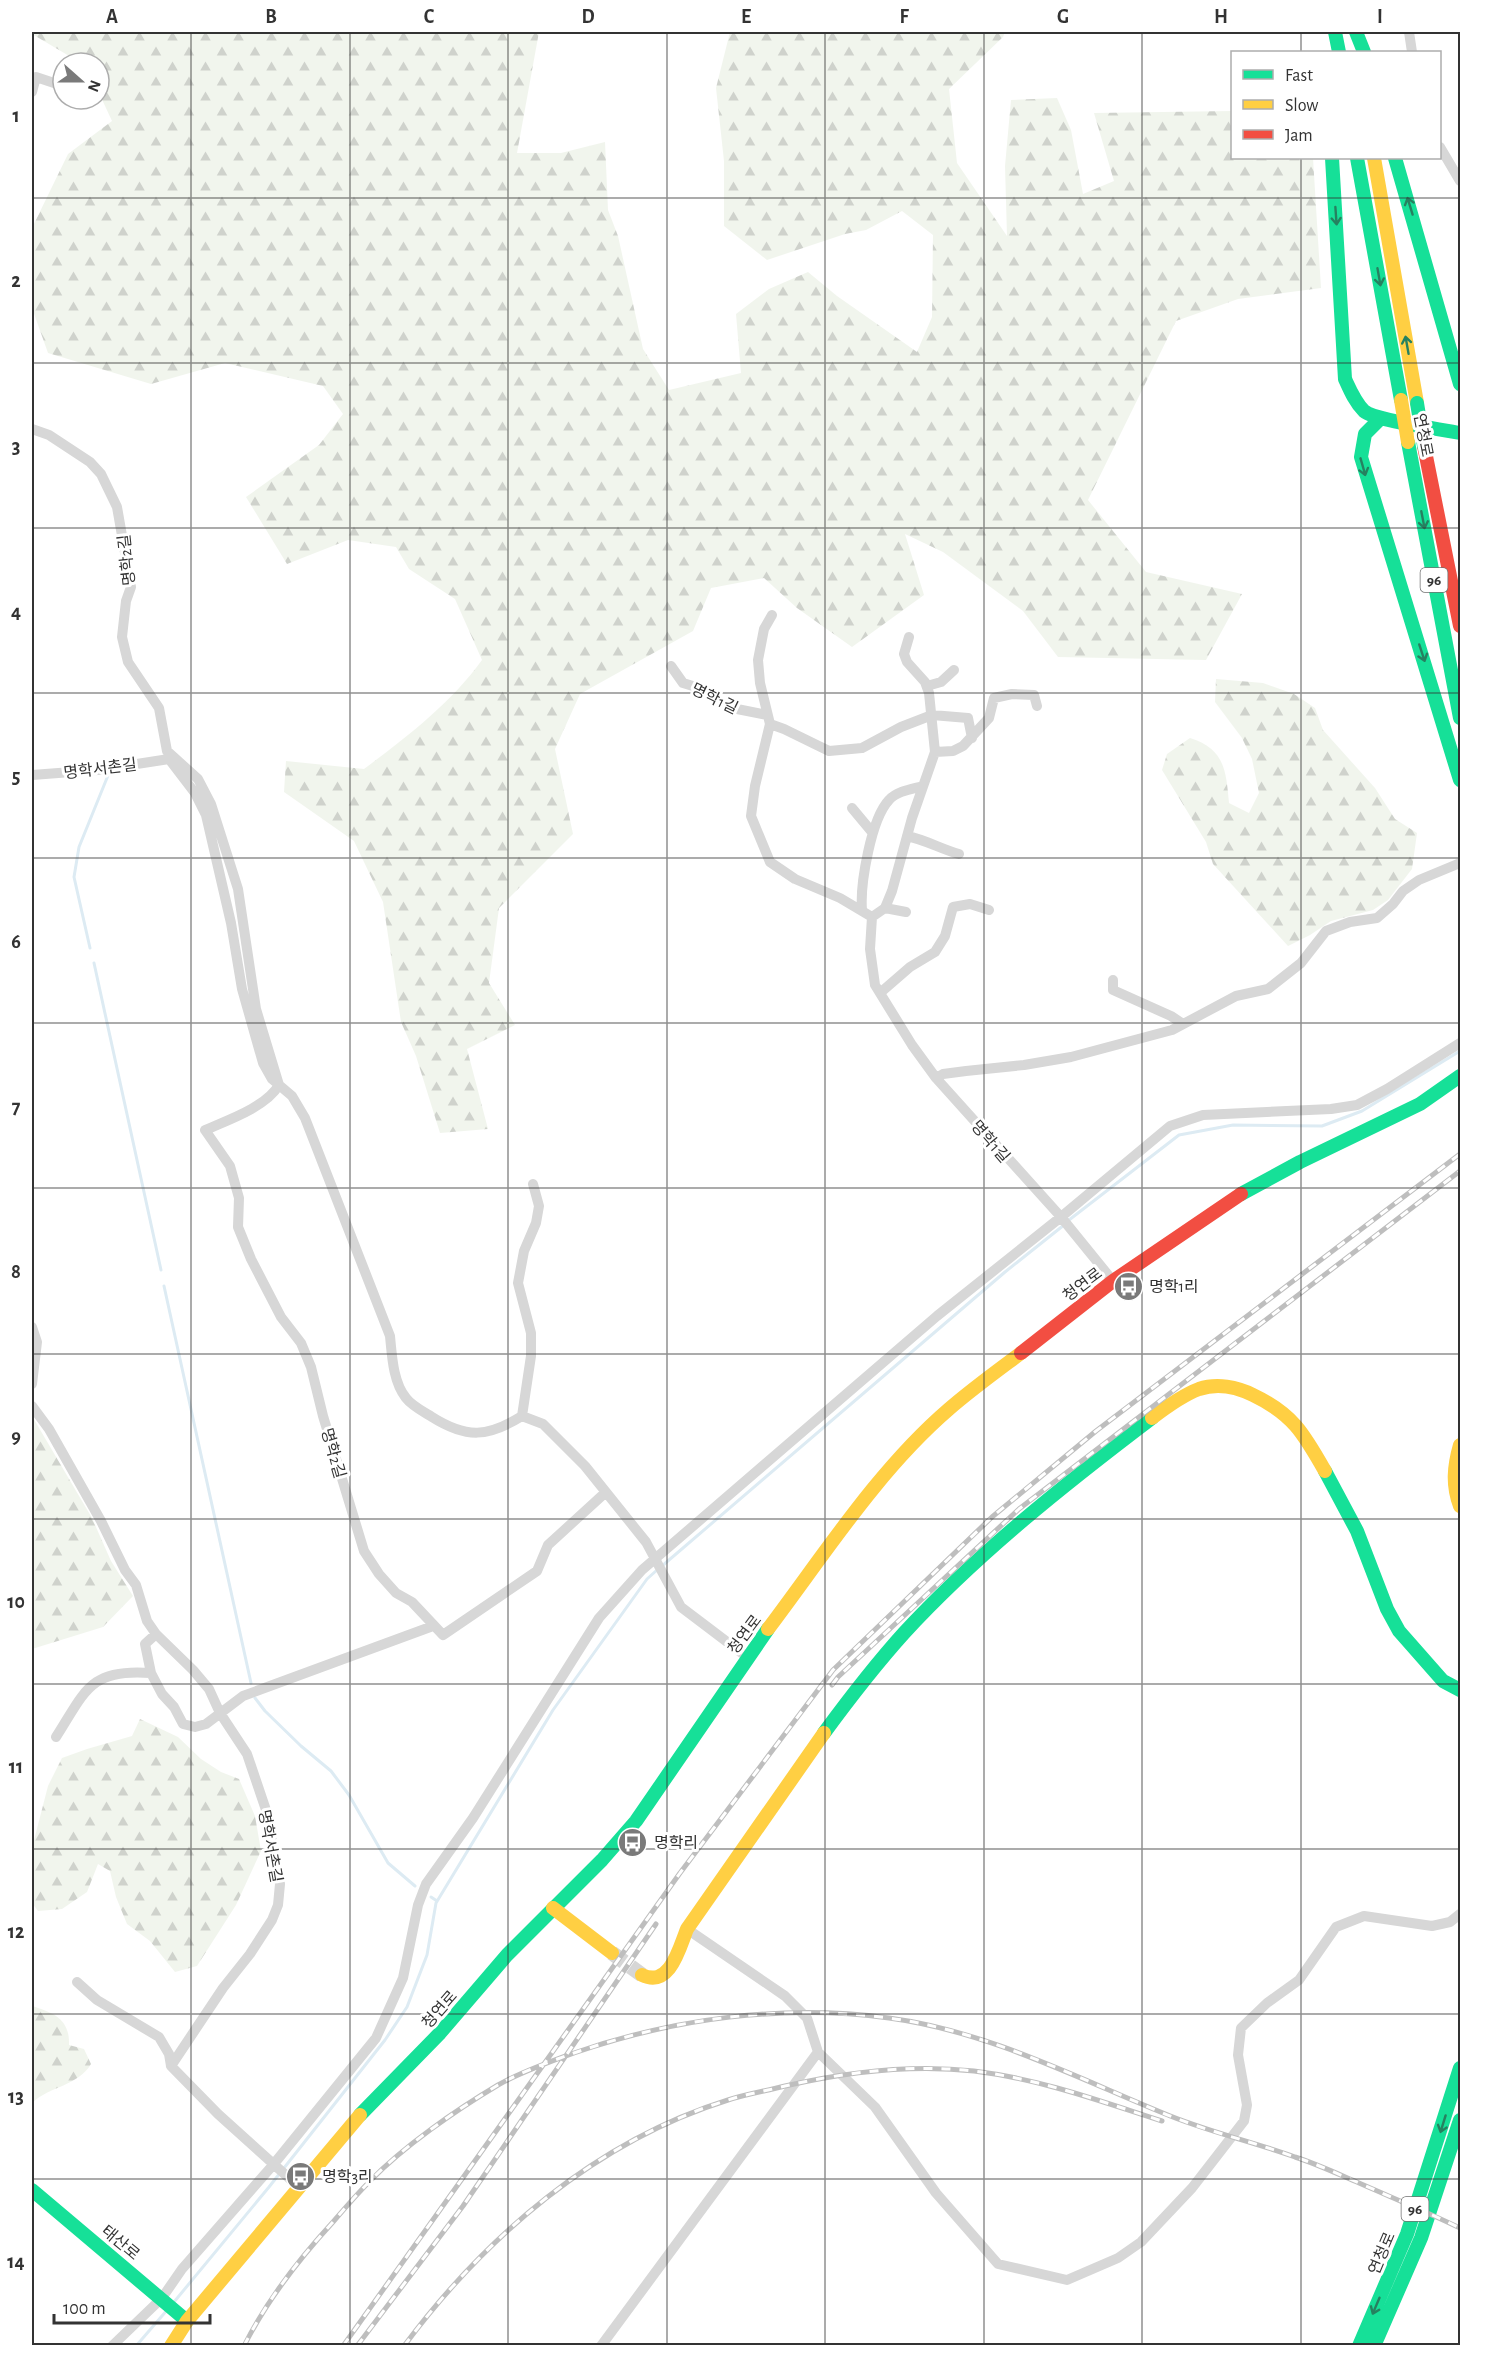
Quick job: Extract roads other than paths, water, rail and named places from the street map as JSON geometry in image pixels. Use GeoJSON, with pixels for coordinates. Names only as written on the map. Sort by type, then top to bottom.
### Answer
{"type":"FeatureCollection","features":[{"type":"Feature","properties":{"kind":"main road"},"geometry":{"type":"LineString","coordinates":[[1330,51],[1334,32]]}},
{"type":"Feature","properties":{"kind":"main road"},"geometry":{"type":"LineString","coordinates":[[1334,32],[1339,51]]}},
{"type":"Feature","properties":{"kind":"main road"},"geometry":{"type":"LineString","coordinates":[[1356,32],[1359,51]]}},
{"type":"Feature","properties":{"kind":"main road"},"geometry":{"type":"LineString","coordinates":[[1356,32],[1364,51]]}},
{"type":"Feature","properties":{"kind":"main road"},"geometry":{"type":"LineString","coordinates":[[1332,159],[1345,380],[1355,400],[1366,413],[1381,418],[1461,433]]}},
{"type":"Feature","properties":{"kind":"main road","name":"연청로"},"geometry":{"type":"LineString","coordinates":[[1357,159],[1461,718]]}},
{"type":"Feature","properties":{"kind":"main road","name":"연청로"},"geometry":{"type":"LineString","coordinates":[[1374,159],[1424,446],[1461,626]]}},
{"type":"Feature","properties":{"kind":"main road"},"geometry":{"type":"LineString","coordinates":[[1395,159],[1461,384]]}},
{"type":"Feature","properties":{"kind":"main road"},"geometry":{"type":"LineString","coordinates":[[1381,418],[1363,434],[1360,442],[1361,457],[1461,780]]}},
{"type":"Feature","properties":{"kind":"main road","name":"청연로"},"geometry":{"type":"LineString","coordinates":[[171,2346],[184,2318],[364,2110],[440,2033],[507,1955],[602,1860],[636,1821],[747,1658],[870,1493],[948,1410],[1113,1281],[1238,1196],[1300,1162],[1420,1104],[1461,1076]]}},
{"type":"Feature","properties":{"kind":"main road"},"geometry":{"type":"LineString","coordinates":[[642,1975],[651,1979],[659,1978],[667,1972],[673,1964],[687,1929],[789,1781],[830,1725],[903,1634],[967,1570],[1023,1521],[1164,1409],[1199,1389],[1218,1386],[1240,1388],[1275,1405],[1288,1416],[1305,1436],[1343,1502],[1399,1631],[1443,1681],[1461,1690]]}},
{"type":"Feature","properties":{"kind":"main road"},"geometry":{"type":"LineString","coordinates":[[1461,1445],[1454,1466],[1454,1492],[1461,1506]]}},
{"type":"Feature","properties":{"kind":"main road"},"geometry":{"type":"LineString","coordinates":[[554,1908],[612,1953]]}},
{"type":"Feature","properties":{"kind":"main road","name":"연청로"},"geometry":{"type":"LineString","coordinates":[[1359,2346],[1407,2234],[1461,2068]]}},
{"type":"Feature","properties":{"kind":"main road","name":"연청로"},"geometry":{"type":"LineString","coordinates":[[1374,2346],[1421,2238],[1461,2120]]}},
{"type":"Feature","properties":{"kind":"main road","name":"태산로"},"geometry":{"type":"LineString","coordinates":[[32,2190],[184,2318]]}},
{"type":"Feature","properties":{"kind":"street"},"geometry":{"type":"LineString","coordinates":[[1409,32],[1412,51]]}},
{"type":"Feature","properties":{"kind":"street"},"geometry":{"type":"LineString","coordinates":[[32,92],[36,77],[51,82]]}},
{"type":"Feature","properties":{"kind":"street"},"geometry":{"type":"LineString","coordinates":[[1441,148],[1456,167],[1461,181]]}},
{"type":"Feature","properties":{"kind":"street","name":"명학2길"},"geometry":{"type":"LineString","coordinates":[[32,429],[49,435],[90,462],[101,474],[117,507],[131,587],[126,601],[122,637],[128,662],[159,708],[167,751],[195,793],[206,815],[231,922],[242,989],[263,1063],[272,1079],[292,1096],[309,1126],[390,1336],[393,1365],[406,1398],[443,1424],[464,1432],[480,1433],[502,1428],[522,1416]]}},
{"type":"Feature","properties":{"kind":"street","name":"명학1길"},"geometry":{"type":"LineString","coordinates":[[772,615],[764,629],[758,660],[760,683],[768,720],[751,816],[770,862],[795,879],[873,917],[870,950],[874,985],[912,1045],[936,1078],[1061,1218],[1113,1281]]}},
{"type":"Feature","properties":{"kind":"street"},"geometry":{"type":"LineString","coordinates":[[873,917],[885,908],[892,891],[907,836],[935,753],[927,686],[918,672],[907,662],[904,654],[909,636]]}},
{"type":"Feature","properties":{"kind":"street","name":"명학1길"},"geometry":{"type":"LineString","coordinates":[[671,666],[683,683],[706,690],[727,707],[768,720],[829,751],[862,748],[901,727],[932,715],[968,718],[972,738]]}},
{"type":"Feature","properties":{"kind":"street"},"geometry":{"type":"LineString","coordinates":[[927,686],[941,681],[954,670]]}},
{"type":"Feature","properties":{"kind":"street"},"geometry":{"type":"LineString","coordinates":[[935,753],[953,751],[972,738],[989,718],[994,698],[1012,694],[1034,695],[1037,706]]}},
{"type":"Feature","properties":{"kind":"street","name":"명학서촌길"},"geometry":{"type":"LineString","coordinates":[[32,775],[98,770],[171,757]]}},
{"type":"Feature","properties":{"kind":"street"},"geometry":{"type":"LineString","coordinates":[[862,910],[861,898],[872,832],[889,800],[900,792],[923,786]]}},
{"type":"Feature","properties":{"kind":"street"},"geometry":{"type":"LineString","coordinates":[[852,808],[872,832]]}},
{"type":"Feature","properties":{"kind":"street"},"geometry":{"type":"LineString","coordinates":[[907,836],[927,840],[938,848],[959,854]]}},
{"type":"Feature","properties":{"kind":"street"},"geometry":{"type":"LineString","coordinates":[[936,1078],[943,1074],[1071,1057],[1172,1030],[1236,996],[1268,990],[1301,963],[1326,931],[1350,922],[1377,918],[1411,886],[1461,862]]}},
{"type":"Feature","properties":{"kind":"street"},"geometry":{"type":"LineString","coordinates":[[880,993],[910,967],[935,952],[945,936],[953,907],[970,904],[989,910]]}},
{"type":"Feature","properties":{"kind":"street"},"geometry":{"type":"LineString","coordinates":[[885,908],[906,912]]}},
{"type":"Feature","properties":{"kind":"street"},"geometry":{"type":"LineString","coordinates":[[1113,981],[1113,990],[1171,1016],[1183,1024]]}},
{"type":"Feature","properties":{"kind":"street"},"geometry":{"type":"LineString","coordinates":[[112,2346],[162,2298],[182,2269],[273,2165],[376,2037],[403,1978],[418,1905],[426,1884],[473,1818],[600,1618],[642,1570],[657,1562],[937,1316],[1061,1218],[1170,1126],[1203,1115],[1331,1109],[1357,1105],[1461,1043]]}},
{"type":"Feature","properties":{"kind":"street","name":"명학2길"},"geometry":{"type":"LineString","coordinates":[[279,1085],[267,1098],[247,1111],[205,1130],[230,1166],[239,1198],[238,1227],[251,1259],[281,1317],[301,1343],[311,1367],[326,1426],[364,1551],[379,1574],[396,1593],[412,1602],[433,1626]]}},
{"type":"Feature","properties":{"kind":"street"},"geometry":{"type":"LineString","coordinates":[[533,1184],[539,1206],[536,1223],[524,1251],[518,1283],[522,1306],[531,1333],[531,1356],[522,1416],[543,1424],[561,1440],[633,1523],[667,1578],[681,1607],[747,1658]]}},
{"type":"Feature","properties":{"kind":"street"},"geometry":{"type":"LineString","coordinates":[[32,1327],[37,1342],[32,1384]]}},
{"type":"Feature","properties":{"kind":"street","name":"명학서촌길"},"geometry":{"type":"LineString","coordinates":[[32,1406],[49,1429],[101,1521],[120,1561],[136,1585],[147,1621],[156,1634],[209,1689],[220,1713],[248,1754],[260,1790],[280,1884],[278,1905],[272,1920],[171,2066]]}},
{"type":"Feature","properties":{"kind":"street"},"geometry":{"type":"LineString","coordinates":[[156,1634],[145,1644],[151,1673],[162,1694],[174,1707],[183,1724],[195,1727],[206,1724],[243,1696],[433,1626],[443,1635],[537,1571],[548,1545],[606,1492]]}},
{"type":"Feature","properties":{"kind":"street"},"geometry":{"type":"LineString","coordinates":[[56,1737],[93,1683],[109,1676],[131,1672],[151,1673]]}},
{"type":"Feature","properties":{"kind":"street"},"geometry":{"type":"LineString","coordinates":[[687,1929],[785,1996],[807,2018],[818,2052],[875,2107],[936,2193],[998,2264],[1067,2280],[1118,2258],[1141,2242],[1192,2188],[1244,2121],[1247,2105],[1238,2055],[1241,2028],[1267,2003],[1299,1980],[1336,1927],[1364,1916],[1432,1926],[1450,1922],[1461,1914]]}},
{"type":"Feature","properties":{"kind":"street"},"geometry":{"type":"LineString","coordinates":[[77,1982],[97,2000],[159,2037],[169,2054],[171,2066],[218,2114],[299,2187]]}},
{"type":"Feature","properties":{"kind":"street"},"geometry":{"type":"LineString","coordinates":[[601,2346],[818,2052]]}},
{"type":"Feature","properties":{"kind":"waterway"},"geometry":{"type":"LineString","coordinates":[[90,948],[74,877],[79,847],[109,773]]}},
{"type":"Feature","properties":{"kind":"waterway"},"geometry":{"type":"LineString","coordinates":[[94,963],[161,1270]]}},
{"type":"Feature","properties":{"kind":"waterway"},"geometry":{"type":"LineString","coordinates":[[1069,1220],[1179,1135],[1233,1125],[1322,1126],[1362,1111],[1460,1051]]}},
{"type":"Feature","properties":{"kind":"waterway"},"geometry":{"type":"LineString","coordinates":[[662,1566],[1005,1272],[1064,1225]]}},
{"type":"Feature","properties":{"kind":"waterway"},"geometry":{"type":"LineString","coordinates":[[164,1286],[251,1683]]}},
{"type":"Feature","properties":{"kind":"waterway"},"geometry":{"type":"LineString","coordinates":[[174,2302],[269,2187],[385,2040],[407,2007],[427,1955],[436,1903],[553,1710],[647,1579],[657,1570]]}},
{"type":"Feature","properties":{"kind":"waterway"},"geometry":{"type":"LineString","coordinates":[[255,1698],[301,1746],[331,1771],[349,1795],[388,1863],[415,1886]]}},
{"type":"Feature","properties":{"kind":"waterway"},"geometry":{"type":"LineString","coordinates":[[431,1897],[437,1901]]}},
{"type":"Feature","properties":{"kind":"waterway"},"geometry":{"type":"LineString","coordinates":[[136,2346],[168,2309]]}},
{"type":"Feature","properties":{"kind":"tunnel"},"geometry":{"type":"LineString","coordinates":[[612,1953],[642,1975]]}},
{"type":"Feature","properties":{"kind":"railway"},"geometry":{"type":"LineString","coordinates":[[343,2346],[680,1873],[833,1670],[992,1517],[1096,1431],[1460,1154]]}},
{"type":"Feature","properties":{"kind":"railway"},"geometry":{"type":"LineString","coordinates":[[832,1685],[1019,1509],[1460,1171]]}},
{"type":"Feature","properties":{"kind":"railway"},"geometry":{"type":"LineString","coordinates":[[357,2346],[463,2206],[656,1924]]}},
{"type":"Feature","properties":{"kind":"railway"},"geometry":{"type":"LineString","coordinates":[[244,2346],[284,2281],[351,2201],[398,2155],[448,2117],[507,2080],[574,2053],[651,2031],[730,2017],[769,2014],[849,2014],[925,2024],[960,2033],[1029,2056],[1179,2119],[1311,2163],[1460,2228]]}},
{"type":"Feature","properties":{"kind":"railway"},"geometry":{"type":"LineString","coordinates":[[404,2346],[470,2267],[507,2231],[547,2198],[589,2167],[633,2140],[680,2118],[735,2098],[855,2073],[926,2068],[950,2069],[1022,2079],[1093,2098],[1162,2121]]}},
{"type":"Feature","properties":{"kind":"place","name":"명학1리"},"geometry":{"type":"Point","coordinates":[1128,1286]}},
{"type":"Feature","properties":{"kind":"place","name":"명학리"},"geometry":{"type":"Point","coordinates":[633,1842]}},
{"type":"Feature","properties":{"kind":"place","name":"명학3리"},"geometry":{"type":"Point","coordinates":[301,2176]}}]}
